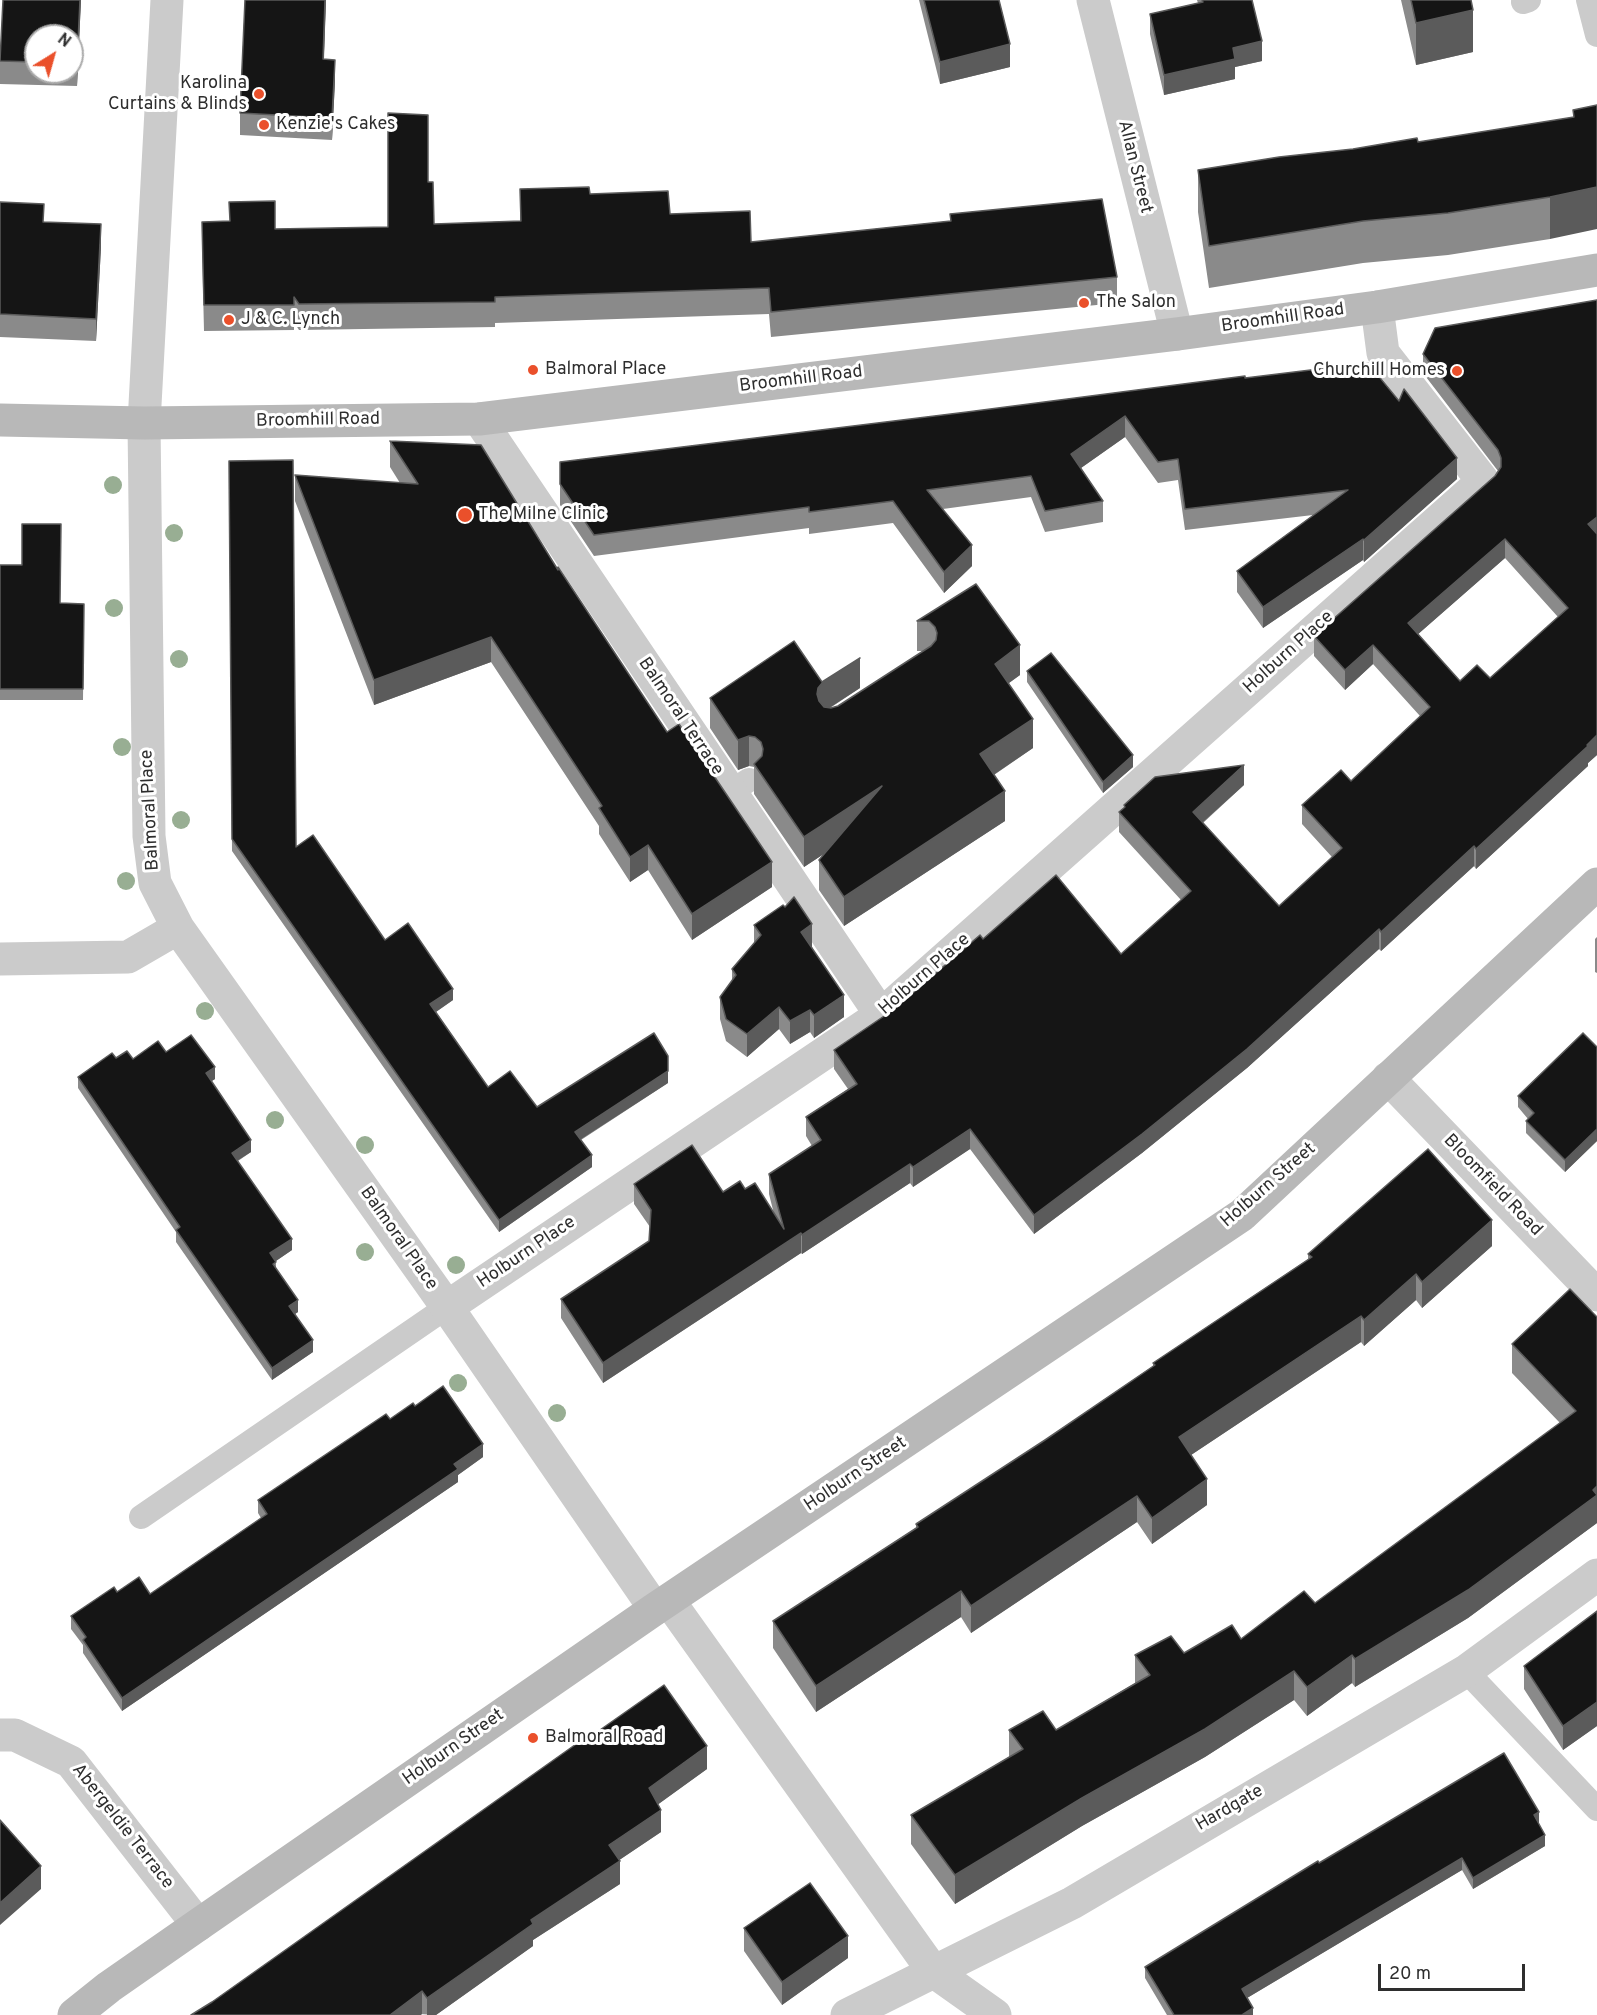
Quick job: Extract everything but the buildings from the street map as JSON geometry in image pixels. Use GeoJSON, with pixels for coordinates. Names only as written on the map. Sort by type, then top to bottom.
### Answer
{"type":"FeatureCollection","features":[{"type":"Feature","properties":{"kind":"street","name":"Balmoral Place"},"geometry":{"type":"LineString","coordinates":[[167,0],[144,423],[149,836],[155,883],[178,928],[662,1605]]}},
{"type":"Feature","properties":{"kind":"street","name":"Allan Street"},"geometry":{"type":"LineString","coordinates":[[1093,0],[1177,334]]}},
{"type":"Feature","properties":{"kind":"street","name":"Broomhill Road"},"geometry":{"type":"LineString","coordinates":[[0,420],[144,423],[479,419],[1177,334],[1377,307],[1597,270]]}},
{"type":"Feature","properties":{"kind":"street","name":"Holburn Place"},"geometry":{"type":"LineString","coordinates":[[447,1307],[881,1015],[1483,481],[1383,353],[1377,307]]}},
{"type":"Feature","properties":{"kind":"street","name":"Balmoral Terrace"},"geometry":{"type":"LineString","coordinates":[[479,419],[739,786],[881,1015]]}},
{"type":"Feature","properties":{"kind":"street","name":"Holburn Street"},"geometry":{"type":"LineString","coordinates":[[74,2015],[109,1987],[662,1605],[1242,1215],[1597,884]]}},
{"type":"Feature","properties":{"kind":"street"},"geometry":{"type":"LineString","coordinates":[[0,958],[128,957],[178,928]]}},
{"type":"Feature","properties":{"kind":"street","name":"Bloomfield Road"},"geometry":{"type":"LineString","coordinates":[[1388,1078],[1597,1295]]}},
{"type":"Feature","properties":{"kind":"street","name":"Hardgate"},"geometry":{"type":"LineString","coordinates":[[847,2015],[1072,1903],[1466,1671],[1597,1575]]}},
{"type":"Feature","properties":{"kind":"street"},"geometry":{"type":"LineString","coordinates":[[662,1605],[933,1971],[995,2015]]}},
{"type":"Feature","properties":{"kind":"street","name":"Abergeldie Terrace"},"geometry":{"type":"LineString","coordinates":[[0,1735],[15,1735],[71,1762],[198,1925]]}},
{"type":"Feature","properties":{"kind":"lane"},"geometry":{"type":"LineString","coordinates":[[1588,0],[1597,35]]}},
{"type":"Feature","properties":{"kind":"lane","name":"Holburn Place"},"geometry":{"type":"LineString","coordinates":[[141,1517],[447,1307]]}},
{"type":"Feature","properties":{"kind":"lane"},"geometry":{"type":"LineString","coordinates":[[1466,1671],[1597,1809]]}},
{"type":"Feature","properties":{"kind":"place","name":"Karolina Curtains & Blinds"},"geometry":{"type":"Point","coordinates":[259,94]}},
{"type":"Feature","properties":{"kind":"place","name":"Kenzie's Cakes"},"geometry":{"type":"Point","coordinates":[264,125]}},
{"type":"Feature","properties":{"kind":"place","name":"The Salon"},"geometry":{"type":"Point","coordinates":[1084,303]}},
{"type":"Feature","properties":{"kind":"place","name":"J & C. Lynch"},"geometry":{"type":"Point","coordinates":[229,320]}},
{"type":"Feature","properties":{"kind":"place","name":"Balmoral Place"},"geometry":{"type":"Point","coordinates":[533,370]}},
{"type":"Feature","properties":{"kind":"place","name":"Churchill Homes"},"geometry":{"type":"Point","coordinates":[1457,371]}},
{"type":"Feature","properties":{"kind":"place","name":"The Milne Clinic"},"geometry":{"type":"Point","coordinates":[465,515]}},
{"type":"Feature","properties":{"kind":"place","name":"Balmoral Road"},"geometry":{"type":"Point","coordinates":[533,1738]}}]}
